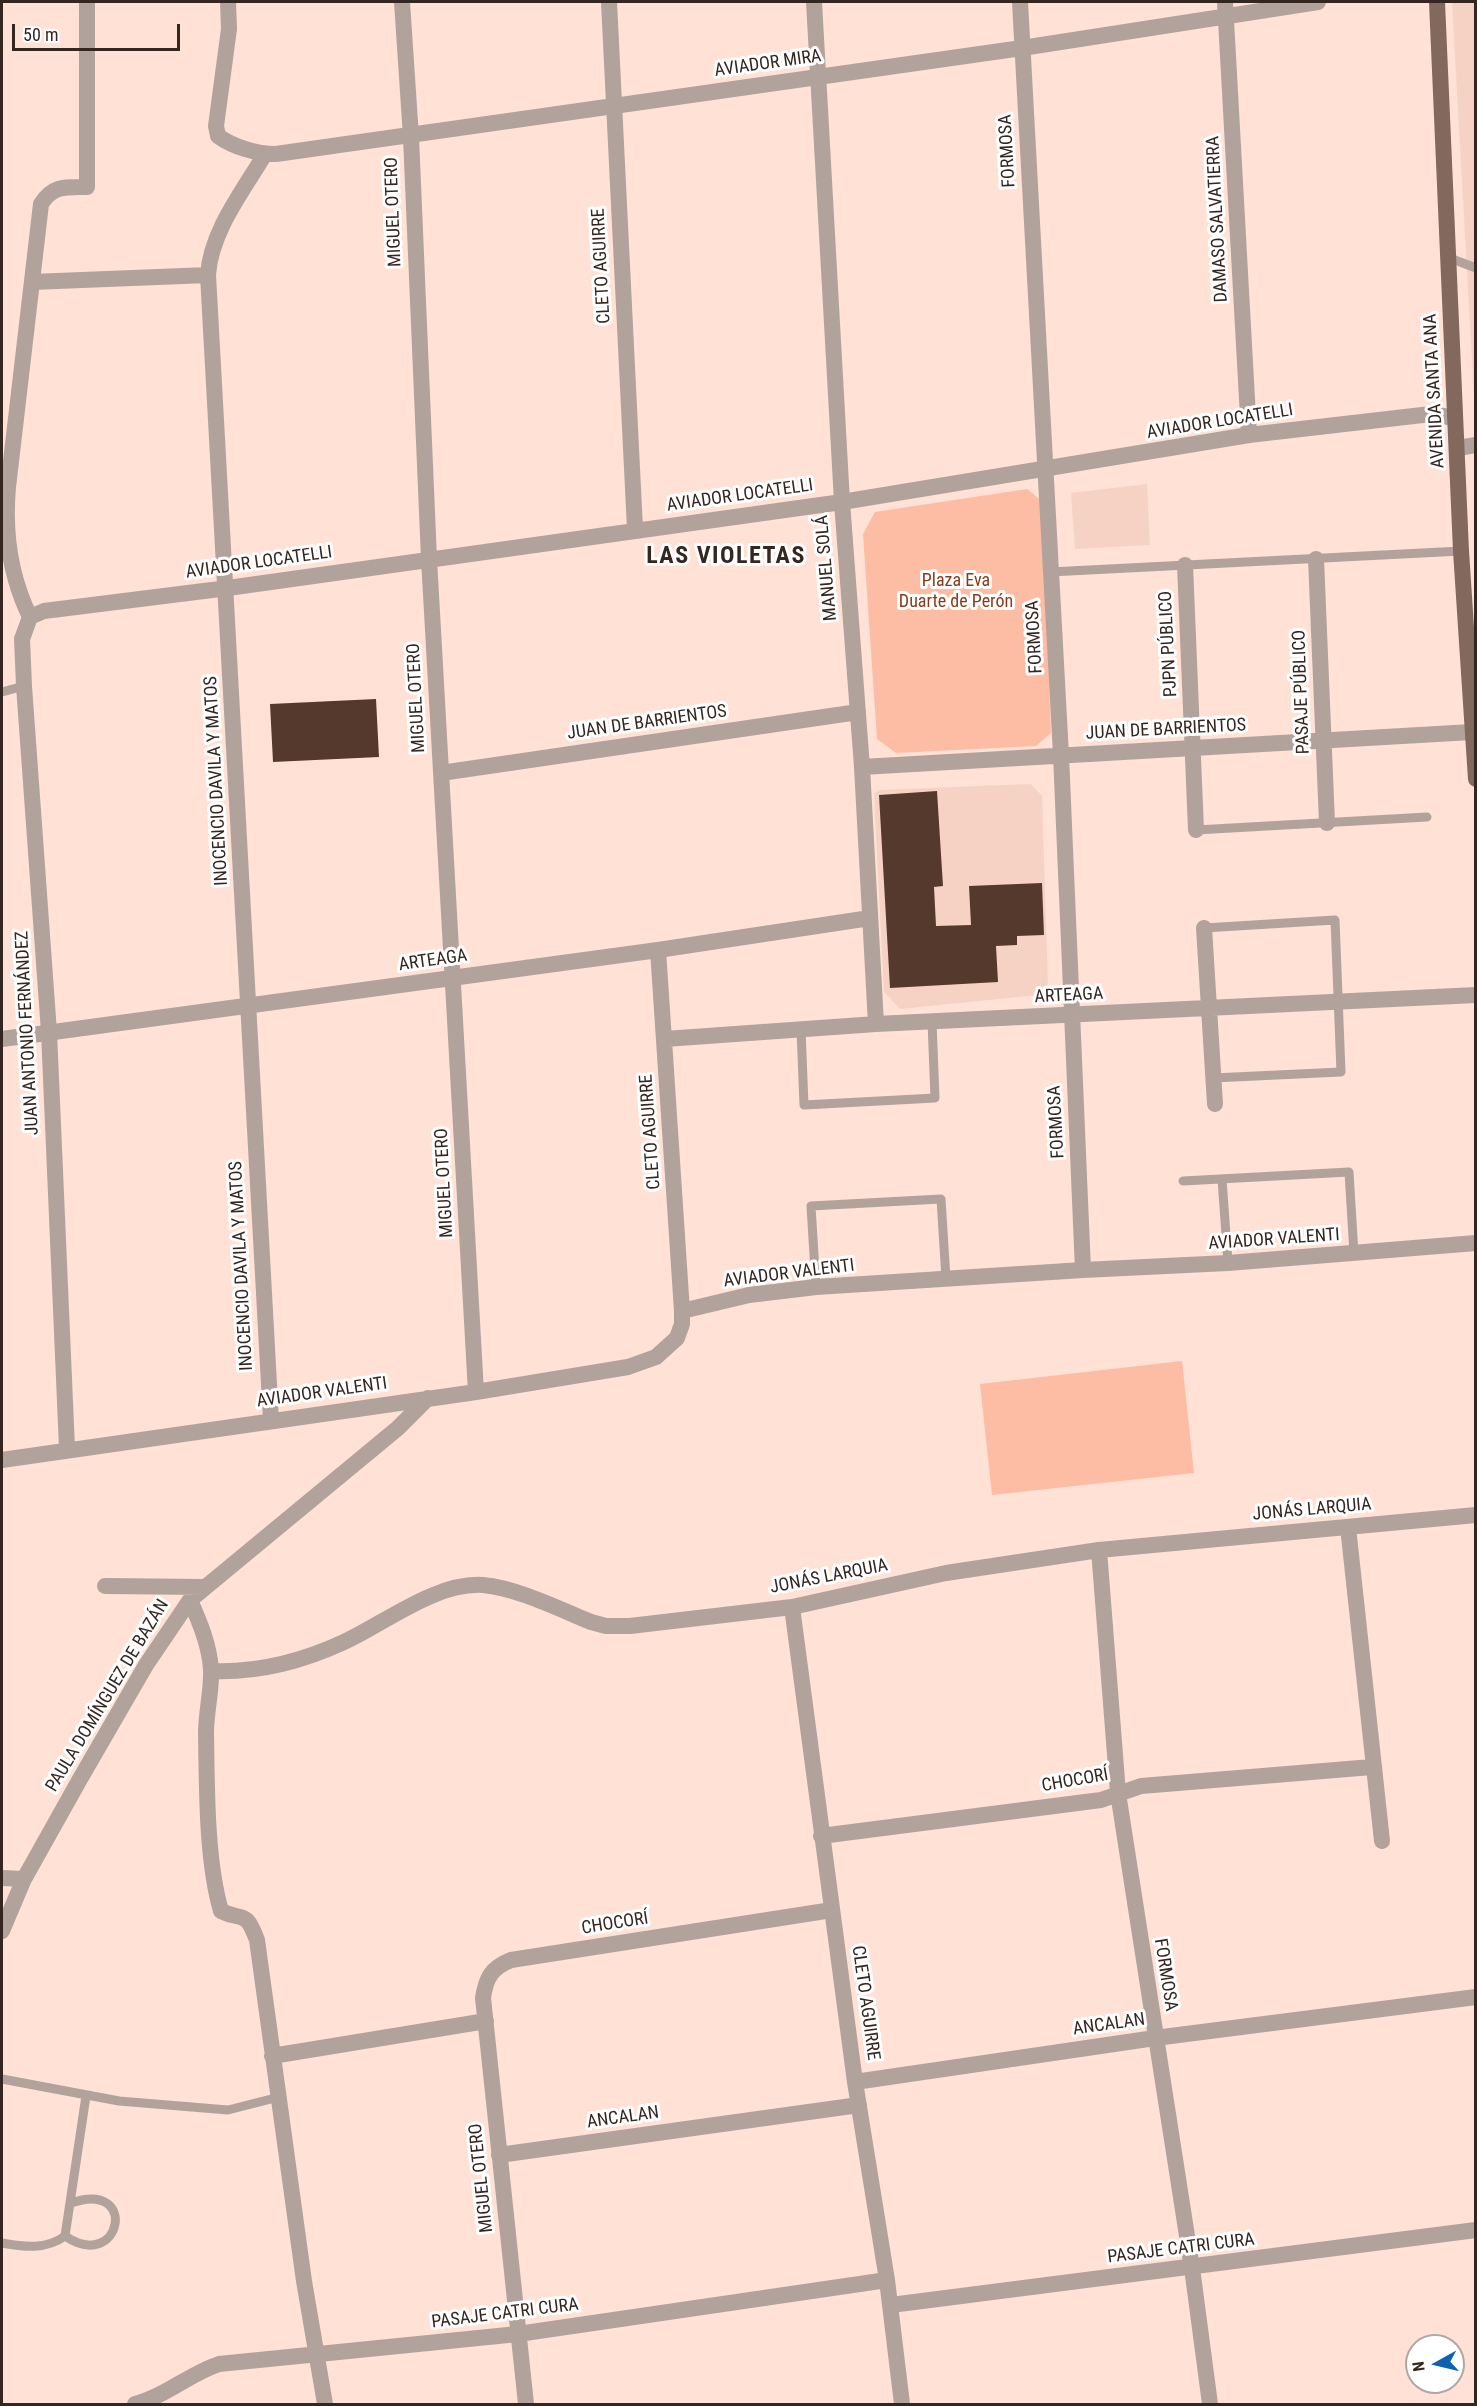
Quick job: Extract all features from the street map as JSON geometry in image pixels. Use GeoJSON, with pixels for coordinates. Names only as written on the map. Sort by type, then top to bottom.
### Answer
{"type":"FeatureCollection","features":[{"type":"Feature","properties":{"kind":"main road","name":"AVENIDA SANTA ANA"},"geometry":{"type":"LineString","coordinates":[[1437,2],[1461,551],[1476,779]]}},
{"type":"Feature","properties":{"kind":"street"},"geometry":{"type":"LineString","coordinates":[[30,617],[18,593],[13,571],[6,510],[41,204],[53,190],[61,187],[87,187],[87,2]]}},
{"type":"Feature","properties":{"kind":"street","name":"AVIADOR MIRA"},"geometry":{"type":"LineString","coordinates":[[228,2],[229,29],[216,126],[218,136],[225,141],[265,154],[411,137],[1022,48],[1226,9],[1318,2]]}},
{"type":"Feature","properties":{"kind":"street","name":"MIGUEL OTERO"},"geometry":{"type":"LineString","coordinates":[[402,2],[411,137],[429,559],[476,1392]]}},
{"type":"Feature","properties":{"kind":"street","name":"CLETO AGUIRRE"},"geometry":{"type":"LineString","coordinates":[[609,2],[634,529]]}},
{"type":"Feature","properties":{"kind":"street","name":"MANUEL SOLÁ"},"geometry":{"type":"LineString","coordinates":[[814,2],[842,502],[862,767],[876,1024]]}},
{"type":"Feature","properties":{"kind":"street","name":"FORMOSA"},"geometry":{"type":"LineString","coordinates":[[1020,2],[1061,755],[1083,1270]]}},
{"type":"Feature","properties":{"kind":"street","name":"DAMASO SALVATIERRA"},"geometry":{"type":"LineString","coordinates":[[1226,9],[1249,435]]}},
{"type":"Feature","properties":{"kind":"street","name":"INOCENCIO DAVILA Y MATOS"},"geometry":{"type":"LineString","coordinates":[[265,154],[216,239],[210,254],[208,275],[228,588],[246,1007],[271,1420]]}},
{"type":"Feature","properties":{"kind":"street"},"geometry":{"type":"LineString","coordinates":[[32,282],[208,275]]}},
{"type":"Feature","properties":{"kind":"street","name":"AVIADOR LOCATELLI"},"geometry":{"type":"LineString","coordinates":[[30,617],[44,611],[228,588],[634,529],[842,502],[1249,435],[1431,414],[1455,417]]}},
{"type":"Feature","properties":{"kind":"street"},"geometry":{"type":"LineString","coordinates":[[1458,448],[1476,445]]}},
{"type":"Feature","properties":{"kind":"street","name":"PASAJE PÚBLICO"},"geometry":{"type":"LineString","coordinates":[[1316,559],[1327,823]]}},
{"type":"Feature","properties":{"kind":"street","name":"PJPN PÚBLICO"},"geometry":{"type":"LineString","coordinates":[[1185,565],[1196,830]]}},
{"type":"Feature","properties":{"kind":"street","name":"JUAN ANTONIO FERNÁNDEZ"},"geometry":{"type":"LineString","coordinates":[[30,617],[22,639],[24,686],[49,1032],[67,1448]]}},
{"type":"Feature","properties":{"kind":"street","name":"JUAN DE BARRIENTOS"},"geometry":{"type":"LineString","coordinates":[[441,773],[858,712]]}},
{"type":"Feature","properties":{"kind":"street","name":"JUAN DE BARRIENTOS"},"geometry":{"type":"LineString","coordinates":[[862,767],[1472,732]]}},
{"type":"Feature","properties":{"kind":"street","name":"ARTEAGA"},"geometry":{"type":"LineString","coordinates":[[2,1039],[658,950],[870,918]]}},
{"type":"Feature","properties":{"kind":"street"},"geometry":{"type":"LineString","coordinates":[[1204,928],[1215,1104]]}},
{"type":"Feature","properties":{"kind":"street","name":"CLETO AGUIRRE"},"geometry":{"type":"LineString","coordinates":[[658,950],[682,1311]]}},
{"type":"Feature","properties":{"kind":"street","name":"ARTEAGA"},"geometry":{"type":"LineString","coordinates":[[665,1039],[876,1024],[1476,995]]}},
{"type":"Feature","properties":{"kind":"street","name":"AVIADOR VALENTI"},"geometry":{"type":"LineString","coordinates":[[2,1460],[67,1448],[476,1392],[643,1363],[656,1357],[676,1338],[682,1324],[682,1311],[748,1295],[816,1287],[1228,1263],[1476,1243]]}},
{"type":"Feature","properties":{"kind":"street","name":"PAULA DOMÍNGUEZ DE BAZÁN"},"geometry":{"type":"LineString","coordinates":[[2,1931],[24,1880],[146,1665],[190,1600],[398,1428],[428,1398]]}},
{"type":"Feature","properties":{"kind":"street","name":"JONÁS LARQUIA"},"geometry":{"type":"LineString","coordinates":[[211,1671],[253,1671],[295,1660],[342,1643],[440,1593],[463,1586],[493,1587],[606,1626],[630,1626],[792,1607],[946,1573],[1099,1550],[1476,1515]]}},
{"type":"Feature","properties":{"kind":"street"},"geometry":{"type":"LineString","coordinates":[[1348,1527],[1372,1767],[1382,1840]]}},
{"type":"Feature","properties":{"kind":"street","name":"FORMOSA"},"geometry":{"type":"LineString","coordinates":[[1099,1550],[1118,1794],[1192,2268],[1210,2404]]}},
{"type":"Feature","properties":{"kind":"street"},"geometry":{"type":"LineString","coordinates":[[105,1586],[205,1587]]}},
{"type":"Feature","properties":{"kind":"street"},"geometry":{"type":"LineString","coordinates":[[190,1600],[206,1638],[211,1671],[206,1730],[208,1807],[216,1894],[220,1911],[237,1914],[248,1921],[257,1940],[304,2281],[326,2404]]}},
{"type":"Feature","properties":{"kind":"street","name":"CLETO AGUIRRE"},"geometry":{"type":"LineString","coordinates":[[792,1607],[855,2082],[891,2306],[902,2404]]}},
{"type":"Feature","properties":{"kind":"street","name":"CHOCORÍ"},"geometry":{"type":"LineString","coordinates":[[822,1836],[1101,1800],[1141,1786],[1372,1767]]}},
{"type":"Feature","properties":{"kind":"street"},"geometry":{"type":"LineString","coordinates":[[2,1878],[24,1880]]}},
{"type":"Feature","properties":{"kind":"street","name":"CHOCORÍ"},"geometry":{"type":"LineString","coordinates":[[511,1960],[832,1910]]}},
{"type":"Feature","properties":{"kind":"street","name":"MIGUEL OTERO"},"geometry":{"type":"LineString","coordinates":[[511,1960],[500,1964],[489,1973],[483,1998],[526,2404]]}},
{"type":"Feature","properties":{"kind":"street","name":"ANCALAN"},"geometry":{"type":"LineString","coordinates":[[855,2082],[1155,2038],[1476,1997]]}},
{"type":"Feature","properties":{"kind":"street"},"geometry":{"type":"LineString","coordinates":[[272,2056],[486,2021]]}},
{"type":"Feature","properties":{"kind":"street","name":"ANCALAN"},"geometry":{"type":"LineString","coordinates":[[499,2155],[859,2105]]}},
{"type":"Feature","properties":{"kind":"street","name":"PASAJE CATRI CURA"},"geometry":{"type":"LineString","coordinates":[[891,2306],[1476,2230]]}},
{"type":"Feature","properties":{"kind":"street","name":"PASAJE CATRI CURA"},"geometry":{"type":"LineString","coordinates":[[135,2404],[162,2394],[204,2368],[219,2364],[518,2334],[887,2280]]}},
{"type":"Feature","properties":{"kind":"lane"},"geometry":{"type":"LineString","coordinates":[[1448,257],[1476,268]]}},
{"type":"Feature","properties":{"kind":"lane"},"geometry":{"type":"LineString","coordinates":[[1050,572],[1461,551]]}},
{"type":"Feature","properties":{"kind":"lane"},"geometry":{"type":"LineString","coordinates":[[2,692],[24,686]]}},
{"type":"Feature","properties":{"kind":"lane"},"geometry":{"type":"LineString","coordinates":[[1196,830],[1427,818]]}},
{"type":"Feature","properties":{"kind":"lane"},"geometry":{"type":"LineString","coordinates":[[1204,928],[1335,920],[1341,1072],[1213,1078]]}},
{"type":"Feature","properties":{"kind":"lane"},"geometry":{"type":"LineString","coordinates":[[801,1029],[804,1105],[816,1105],[935,1098],[932,1022]]}},
{"type":"Feature","properties":{"kind":"lane"},"geometry":{"type":"LineString","coordinates":[[1182,1181],[1349,1172],[1353,1254]]}},
{"type":"Feature","properties":{"kind":"lane"},"geometry":{"type":"LineString","coordinates":[[1222,1179],[1228,1263]]}},
{"type":"Feature","properties":{"kind":"lane"},"geometry":{"type":"LineString","coordinates":[[816,1287],[811,1206],[941,1199],[946,1279]]}},
{"type":"Feature","properties":{"kind":"lane"},"geometry":{"type":"LineString","coordinates":[[2,2079],[86,2096],[228,2110],[279,2097]]}},
{"type":"Feature","properties":{"kind":"lane"},"geometry":{"type":"LineString","coordinates":[[2,2243],[26,2247],[54,2244],[65,2236],[86,2096]]}},
{"type":"Feature","properties":{"kind":"lane"},"geometry":{"type":"LineString","coordinates":[[65,2236],[83,2243],[102,2243],[113,2234],[116,2223],[114,2212],[107,2202],[92,2198],[71,2203]]}},
{"type":"Feature","properties":{"kind":"shaded area"},"geometry":{"type":"Polygon","coordinates":[[[1452,2],[1475,2],[1475,414],[1452,2]]]}},
{"type":"Feature","properties":{"kind":"shaded area"},"geometry":{"type":"Polygon","coordinates":[[[1147,484],[1150,545],[1075,549],[1071,493],[1147,484]]]}},
{"type":"Feature","properties":{"kind":"shaded area"},"geometry":{"type":"Polygon","coordinates":[[[1031,784],[1042,796],[1048,984],[1038,995],[900,1009],[884,992],[874,793],[880,790],[1031,784]]]}},
{"type":"Feature","properties":{"kind":"green space","name":"Plaza Eva Duarte de Perón"},"geometry":{"type":"Polygon","coordinates":[[[1027,489],[1042,501],[1051,733],[1036,746],[896,753],[877,739],[863,534],[875,512],[1027,489]]]}},
{"type":"Feature","properties":{"kind":"green space"},"geometry":{"type":"Polygon","coordinates":[[[1182,1361],[1194,1473],[992,1495],[980,1384],[1182,1361]]]}},
{"type":"Feature","properties":{"kind":"building"},"geometry":{"type":"Polygon","coordinates":[[[376,699],[379,757],[273,762],[270,704],[376,699]]]}},
{"type":"Feature","properties":{"kind":"building"},"geometry":{"type":"Polygon","coordinates":[[[937,791],[943,886],[934,887],[936,926],[971,925],[969,886],[1042,883],[1044,935],[1017,936],[1017,945],[996,946],[998,982],[890,988],[879,795],[937,791]]]}},
{"type":"Feature","properties":{"kind":"district","name":"LAS VIOLETAS"},"geometry":{"type":"Point","coordinates":[726,557]}}]}
